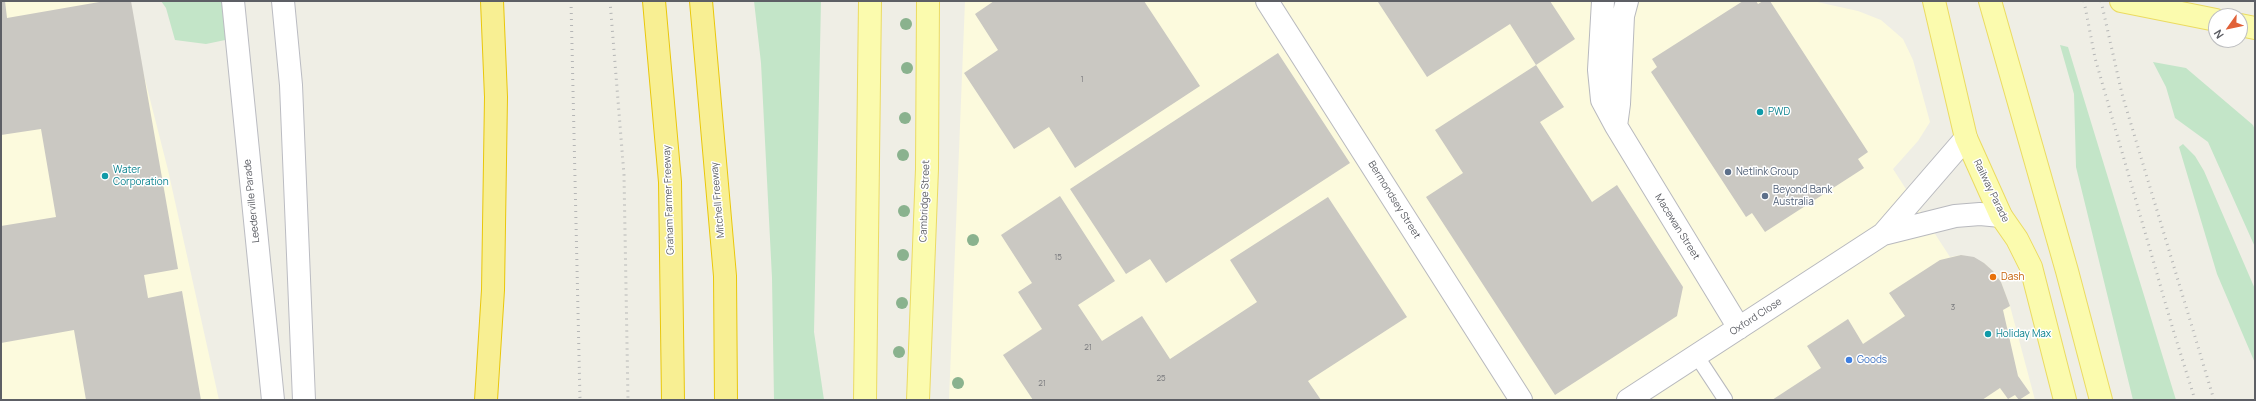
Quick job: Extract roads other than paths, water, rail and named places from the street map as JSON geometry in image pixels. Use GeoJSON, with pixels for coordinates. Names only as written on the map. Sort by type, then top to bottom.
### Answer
{"type":"FeatureCollection","features":[{"type":"Feature","properties":{"kind":"highway"},"geometry":{"type":"LineString","coordinates":[[486,400],[493,290],[496,97],[492,1]]}},
{"type":"Feature","properties":{"kind":"highway","name":"Graham Farmer Freeway"},"geometry":{"type":"LineString","coordinates":[[654,1],[670,182],[673,400]]}},
{"type":"Feature","properties":{"kind":"highway","name":"Mitchell Freeway"},"geometry":{"type":"LineString","coordinates":[[701,1],[725,276],[726,400]]}},
{"type":"Feature","properties":{"kind":"main road"},"geometry":{"type":"LineString","coordinates":[[865,400],[870,1]]}},
{"type":"Feature","properties":{"kind":"main road","name":"Cambridge Street"},"geometry":{"type":"LineString","coordinates":[[918,400],[927,169],[928,1]]}},
{"type":"Feature","properties":{"kind":"main road","name":"Railway Parade"},"geometry":{"type":"LineString","coordinates":[[1934,1],[1966,138],[2001,216],[2017,239],[2030,267],[2065,400]]}},
{"type":"Feature","properties":{"kind":"main road"},"geometry":{"type":"LineString","coordinates":[[1990,1],[2067,271],[2101,400]]}},
{"type":"Feature","properties":{"kind":"main road"},"geometry":{"type":"LineString","coordinates":[[2121,1],[2208,18]]}},
{"type":"Feature","properties":{"kind":"street","name":"Leederville Parade"},"geometry":{"type":"LineString","coordinates":[[233,1],[273,400]]}},
{"type":"Feature","properties":{"kind":"street"},"geometry":{"type":"LineString","coordinates":[[283,1],[291,85],[304,400]]}},
{"type":"Feature","properties":{"kind":"street","name":"Bermondsey Street"},"geometry":{"type":"LineString","coordinates":[[1267,1],[1521,400]]}},
{"type":"Feature","properties":{"kind":"street","name":"Macewan Street"},"geometry":{"type":"LineString","coordinates":[[1603,1],[1599,70],[1602,100],[1616,126],[1739,328]]}},
{"type":"Feature","properties":{"kind":"street"},"geometry":{"type":"LineString","coordinates":[[1616,126],[1619,104],[1623,16],[1627,1]]}},
{"type":"Feature","properties":{"kind":"street","name":"Oxford Close"},"geometry":{"type":"LineString","coordinates":[[1628,400],[1883,234],[1966,138]]}},
{"type":"Feature","properties":{"kind":"street","name":"Oxford Close"},"geometry":{"type":"LineString","coordinates":[[1883,234],[1954,216],[1980,214],[2001,216]]}},
{"type":"Feature","properties":{"kind":"lane"},"geometry":{"type":"LineString","coordinates":[[1696,355],[1725,399]]}},
{"type":"Feature","properties":{"kind":"railway"},"geometry":{"type":"LineString","coordinates":[[571,1],[580,400]]}},
{"type":"Feature","properties":{"kind":"railway"},"geometry":{"type":"LineString","coordinates":[[610,1],[624,175],[628,400]]}},
{"type":"Feature","properties":{"kind":"railway"},"geometry":{"type":"LineString","coordinates":[[2084,1],[2095,58],[2172,326],[2195,400]]}},
{"type":"Feature","properties":{"kind":"railway"},"geometry":{"type":"LineString","coordinates":[[2101,1],[2122,94],[2214,400]]}},
{"type":"Feature","properties":{"kind":"place","name":"PWD"},"geometry":{"type":"Point","coordinates":[1760,112]}},
{"type":"Feature","properties":{"kind":"place","name":"Netlink Group"},"geometry":{"type":"Point","coordinates":[1728,172]}},
{"type":"Feature","properties":{"kind":"place","name":"Water Corporation"},"geometry":{"type":"Point","coordinates":[105,176]}},
{"type":"Feature","properties":{"kind":"place","name":"Beyond Bank Australia"},"geometry":{"type":"Point","coordinates":[1765,196]}},
{"type":"Feature","properties":{"kind":"place","name":"Dash"},"geometry":{"type":"Point","coordinates":[1993,277]}},
{"type":"Feature","properties":{"kind":"place","name":"Holiday Max"},"geometry":{"type":"Point","coordinates":[1988,334]}},
{"type":"Feature","properties":{"kind":"place","name":"Goods"},"geometry":{"type":"Point","coordinates":[1849,360]}}]}
